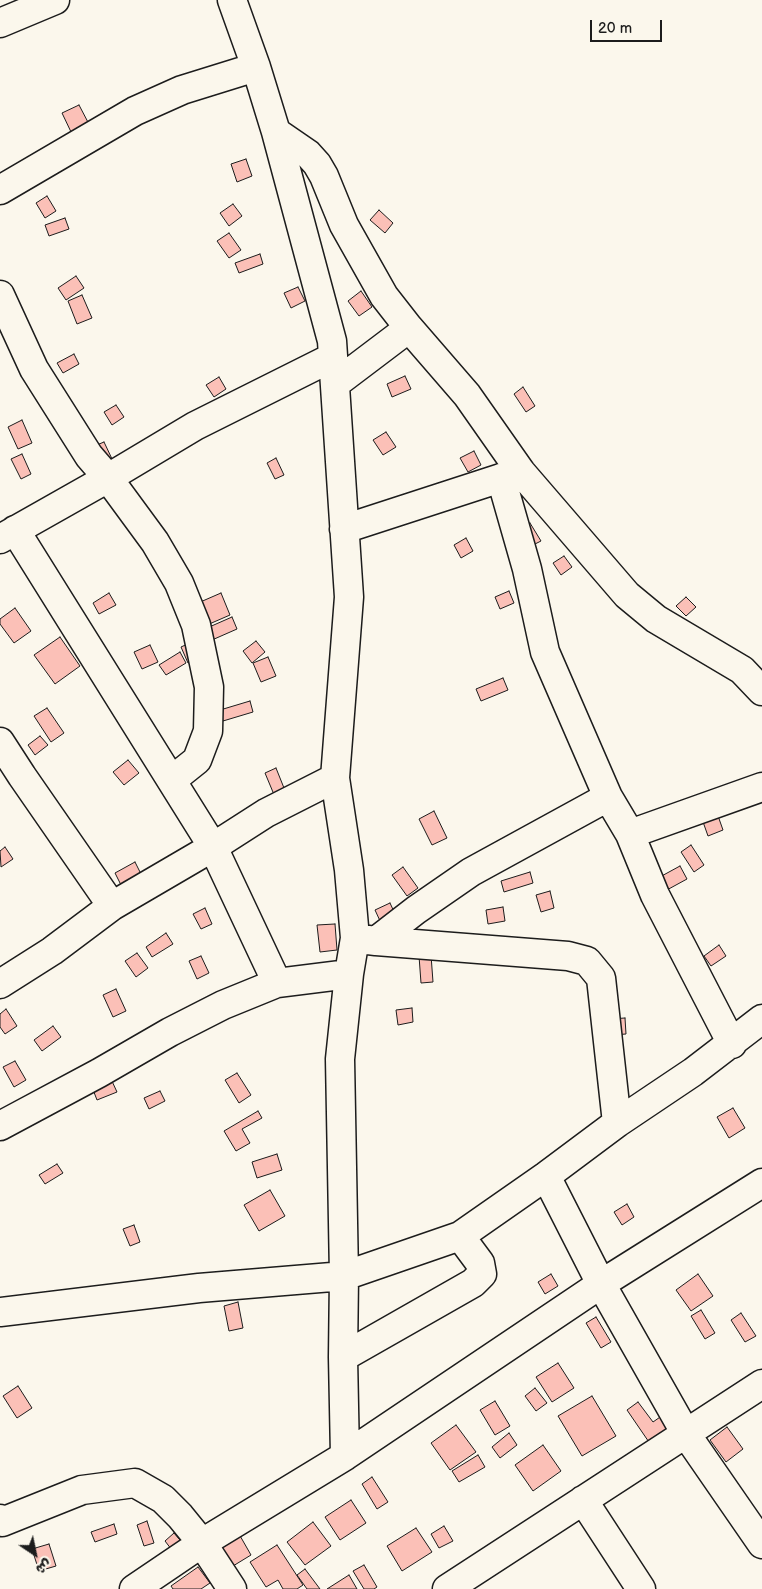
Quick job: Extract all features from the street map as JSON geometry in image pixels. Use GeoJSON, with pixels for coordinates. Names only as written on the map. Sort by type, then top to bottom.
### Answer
{"type":"FeatureCollection","features":[{"type":"Feature","properties":{"kind":"street"},"geometry":{"type":"LineString","coordinates":[[0,23],[55,0]]}},
{"type":"Feature","properties":{"kind":"street"},"geometry":{"type":"LineString","coordinates":[[232,0],[256,67],[276,132],[332,341],[348,597],[335,778],[349,870],[366,939]]}},
{"type":"Feature","properties":{"kind":"street"},"geometry":{"type":"LineString","coordinates":[[0,190],[135,111],[182,90],[256,67]]}},
{"type":"Feature","properties":{"kind":"street"},"geometry":{"type":"LineString","coordinates":[[276,132],[308,154],[317,164],[324,176],[344,225],[384,296],[467,395],[511,475],[627,595],[656,619],[742,670],[762,691]]}},
{"type":"Feature","properties":{"kind":"street"},"geometry":{"type":"LineString","coordinates":[[0,295],[34,369],[89,456],[108,478],[154,542],[179,582],[196,625],[209,687],[208,731],[197,760],[172,780]]}},
{"type":"Feature","properties":{"kind":"street"},"geometry":{"type":"LineString","coordinates":[[335,384],[409,328]]}},
{"type":"Feature","properties":{"kind":"street"},"geometry":{"type":"LineString","coordinates":[[277,983],[213,848],[172,780],[7,535],[195,426],[333,357]]}},
{"type":"Feature","properties":{"kind":"street"},"geometry":{"type":"LineString","coordinates":[[344,529],[511,475]]}},
{"type":"Feature","properties":{"kind":"street"},"geometry":{"type":"LineString","coordinates":[[511,475],[526,569],[545,652],[608,796],[630,834],[655,894],[732,1044]]}},
{"type":"Feature","properties":{"kind":"street"},"geometry":{"type":"LineString","coordinates":[[0,742],[112,906]]}},
{"type":"Feature","properties":{"kind":"street"},"geometry":{"type":"LineString","coordinates":[[0,984],[52,951],[112,906],[213,848],[266,813],[335,778]]}},
{"type":"Feature","properties":{"kind":"street"},"geometry":{"type":"LineString","coordinates":[[630,834],[762,788]]}},
{"type":"Feature","properties":{"kind":"street"},"geometry":{"type":"LineString","coordinates":[[345,1456],[342,1357],[344,1276],[340,1059],[349,974],[366,939],[471,872],[608,796]]}},
{"type":"Feature","properties":{"kind":"street"},"geometry":{"type":"LineString","coordinates":[[366,939],[568,956],[587,961],[601,978],[617,1123]]}},
{"type":"Feature","properties":{"kind":"street"},"geometry":{"type":"LineString","coordinates":[[0,1126],[99,1074],[170,1032],[223,1005],[277,983],[349,974]]}},
{"type":"Feature","properties":{"kind":"street"},"geometry":{"type":"LineString","coordinates":[[0,1312],[199,1288],[344,1276],[460,1236],[546,1176],[617,1123],[732,1044],[762,1019]]}},
{"type":"Feature","properties":{"kind":"street"},"geometry":{"type":"LineString","coordinates":[[546,1176],[601,1284],[686,1434],[762,1544]]}},
{"type":"Feature","properties":{"kind":"street"},"geometry":{"type":"LineString","coordinates":[[134,1589],[202,1543],[345,1456],[601,1284],[762,1183]]}},
{"type":"Feature","properties":{"kind":"street"},"geometry":{"type":"LineString","coordinates":[[342,1357],[473,1283],[482,1274],[480,1263],[460,1236]]}},
{"type":"Feature","properties":{"kind":"street"},"geometry":{"type":"LineString","coordinates":[[447,1589],[762,1384]]}},
{"type":"Feature","properties":{"kind":"street"},"geometry":{"type":"LineString","coordinates":[[1,1521],[82,1490],[135,1483],[163,1499],[180,1516],[202,1543],[232,1589]]}},
{"type":"Feature","properties":{"kind":"street"},"geometry":{"type":"LineString","coordinates":[[583,1500],[641,1589]]}},
{"type":"Feature","properties":{"kind":"building"},"geometry":{"type":"Polygon","coordinates":[[[79,105],[90,126],[72,134],[62,113],[79,105]]]}},
{"type":"Feature","properties":{"kind":"building"},"geometry":{"type":"Polygon","coordinates":[[[246,159],[252,176],[237,182],[231,164],[246,159]]]}},
{"type":"Feature","properties":{"kind":"building"},"geometry":{"type":"Polygon","coordinates":[[[47,196],[56,211],[45,218],[36,203],[47,196]]]}},
{"type":"Feature","properties":{"kind":"building"},"geometry":{"type":"Polygon","coordinates":[[[233,204],[242,216],[229,226],[220,213],[233,204]]]}},
{"type":"Feature","properties":{"kind":"building"},"geometry":{"type":"Polygon","coordinates":[[[379,210],[393,223],[385,233],[370,220],[379,210]]]}},
{"type":"Feature","properties":{"kind":"building"},"geometry":{"type":"Polygon","coordinates":[[[65,218],[69,229],[49,236],[45,225],[65,218]]]}},
{"type":"Feature","properties":{"kind":"building"},"geometry":{"type":"Polygon","coordinates":[[[229,233],[241,250],[229,258],[217,241],[229,233]]]}},
{"type":"Feature","properties":{"kind":"building"},"geometry":{"type":"Polygon","coordinates":[[[260,254],[263,264],[239,273],[235,263],[260,254]]]}},
{"type":"Feature","properties":{"kind":"building"},"geometry":{"type":"Polygon","coordinates":[[[76,276],[84,288],[66,300],[58,288],[76,276]]]}},
{"type":"Feature","properties":{"kind":"building"},"geometry":{"type":"Polygon","coordinates":[[[298,287],[305,301],[291,308],[284,293],[298,287]]]}},
{"type":"Feature","properties":{"kind":"building"},"geometry":{"type":"Polygon","coordinates":[[[361,291],[372,307],[359,316],[348,301],[361,291]]]}},
{"type":"Feature","properties":{"kind":"building"},"geometry":{"type":"Polygon","coordinates":[[[82,295],[92,318],[77,324],[68,301],[82,295]]]}},
{"type":"Feature","properties":{"kind":"building"},"geometry":{"type":"Polygon","coordinates":[[[74,354],[79,364],[63,373],[57,363],[74,354]]]}},
{"type":"Feature","properties":{"kind":"building"},"geometry":{"type":"Polygon","coordinates":[[[405,376],[411,389],[392,397],[387,384],[405,376]]]}},
{"type":"Feature","properties":{"kind":"building"},"geometry":{"type":"Polygon","coordinates":[[[219,377],[226,389],[214,397],[206,385],[219,377]]]}},
{"type":"Feature","properties":{"kind":"building"},"geometry":{"type":"Polygon","coordinates":[[[523,387],[535,406],[526,412],[514,394],[523,387]]]}},
{"type":"Feature","properties":{"kind":"building"},"geometry":{"type":"Polygon","coordinates":[[[116,405],[124,417],[112,425],[104,412],[116,405]]]}},
{"type":"Feature","properties":{"kind":"building"},"geometry":{"type":"Polygon","coordinates":[[[22,420],[32,443],[18,449],[8,427],[22,420]]]}},
{"type":"Feature","properties":{"kind":"building"},"geometry":{"type":"Polygon","coordinates":[[[386,432],[396,447],[383,455],[373,440],[386,432]]]}},
{"type":"Feature","properties":{"kind":"building"},"geometry":{"type":"Polygon","coordinates":[[[104,442],[113,461],[101,467],[92,447],[104,442]]]}},
{"type":"Feature","properties":{"kind":"building"},"geometry":{"type":"Polygon","coordinates":[[[474,451],[481,465],[468,472],[460,458],[474,451]]]}},
{"type":"Feature","properties":{"kind":"building"},"geometry":{"type":"Polygon","coordinates":[[[22,454],[31,474],[21,479],[11,459],[22,454]]]}},
{"type":"Feature","properties":{"kind":"building"},"geometry":{"type":"Polygon","coordinates":[[[276,458],[284,475],[275,479],[267,463],[276,458]]]}},
{"type":"Feature","properties":{"kind":"building"},"geometry":{"type":"Polygon","coordinates":[[[530,523],[541,541],[531,546],[521,529],[530,523]]]}},
{"type":"Feature","properties":{"kind":"building"},"geometry":{"type":"Polygon","coordinates":[[[466,538],[473,551],[461,558],[454,545],[466,538]]]}},
{"type":"Feature","properties":{"kind":"building"},"geometry":{"type":"Polygon","coordinates":[[[564,556],[572,567],[561,575],[553,563],[564,556]]]}},
{"type":"Feature","properties":{"kind":"building"},"geometry":{"type":"Polygon","coordinates":[[[509,591],[514,603],[500,609],[495,597],[509,591]]]}},
{"type":"Feature","properties":{"kind":"building"},"geometry":{"type":"Polygon","coordinates":[[[109,593],[116,605],[99,614],[93,603],[109,593]]]}},
{"type":"Feature","properties":{"kind":"building"},"geometry":{"type":"Polygon","coordinates":[[[221,593],[230,615],[207,625],[198,603],[221,593]]]}},
{"type":"Feature","properties":{"kind":"building"},"geometry":{"type":"Polygon","coordinates":[[[686,597],[696,607],[686,616],[676,606],[686,597]]]}},
{"type":"Feature","properties":{"kind":"building"},"geometry":{"type":"Polygon","coordinates":[[[15,608],[31,631],[14,643],[0,624],[0,619],[15,608]]]}},
{"type":"Feature","properties":{"kind":"building"},"geometry":{"type":"Polygon","coordinates":[[[232,617],[237,629],[212,640],[207,628],[232,617]]]}},
{"type":"Feature","properties":{"kind":"building"},"geometry":{"type":"Polygon","coordinates":[[[60,637],[80,666],[55,684],[34,655],[60,637]]]}},
{"type":"Feature","properties":{"kind":"building"},"geometry":{"type":"Polygon","coordinates":[[[256,641],[265,652],[252,663],[243,651],[256,641]]]}},
{"type":"Feature","properties":{"kind":"building"},"geometry":{"type":"Polygon","coordinates":[[[192,642],[200,658],[188,663],[181,647],[192,642]]]}},
{"type":"Feature","properties":{"kind":"building"},"geometry":{"type":"Polygon","coordinates":[[[150,645],[158,662],[142,669],[134,652],[150,645]]]}},
{"type":"Feature","properties":{"kind":"building"},"geometry":{"type":"Polygon","coordinates":[[[180,652],[186,663],[166,675],[159,665],[180,652]]]}},
{"type":"Feature","properties":{"kind":"building"},"geometry":{"type":"Polygon","coordinates":[[[268,657],[276,676],[261,682],[253,663],[268,657]]]}},
{"type":"Feature","properties":{"kind":"building"},"geometry":{"type":"Polygon","coordinates":[[[503,678],[508,690],[481,701],[476,689],[503,678]]]}},
{"type":"Feature","properties":{"kind":"building"},"geometry":{"type":"Polygon","coordinates":[[[250,701],[253,712],[223,721],[220,710],[250,701]]]}},
{"type":"Feature","properties":{"kind":"building"},"geometry":{"type":"Polygon","coordinates":[[[47,708],[64,733],[51,742],[34,716],[47,708]]]}},
{"type":"Feature","properties":{"kind":"building"},"geometry":{"type":"Polygon","coordinates":[[[40,736],[48,745],[35,755],[28,745],[40,736]]]}},
{"type":"Feature","properties":{"kind":"building"},"geometry":{"type":"Polygon","coordinates":[[[128,760],[139,773],[124,785],[113,772],[128,760]]]}},
{"type":"Feature","properties":{"kind":"building"},"geometry":{"type":"Polygon","coordinates":[[[276,768],[286,793],[275,797],[265,773],[276,768]]]}},
{"type":"Feature","properties":{"kind":"building"},"geometry":{"type":"Polygon","coordinates":[[[434,811],[447,838],[432,845],[419,819],[434,811]]]}},
{"type":"Feature","properties":{"kind":"building"},"geometry":{"type":"Polygon","coordinates":[[[717,813],[723,830],[708,836],[702,819],[717,813]]]}},
{"type":"Feature","properties":{"kind":"building"},"geometry":{"type":"Polygon","coordinates":[[[691,845],[704,865],[694,872],[681,852],[691,845]]]}},
{"type":"Feature","properties":{"kind":"building"},"geometry":{"type":"Polygon","coordinates":[[[5,847],[13,859],[1,867],[0,851],[5,847]]]}},
{"type":"Feature","properties":{"kind":"building"},"geometry":{"type":"Polygon","coordinates":[[[135,862],[141,874],[121,885],[115,873],[135,862]]]}},
{"type":"Feature","properties":{"kind":"building"},"geometry":{"type":"Polygon","coordinates":[[[680,866],[687,879],[665,891],[658,878],[680,866]]]}},
{"type":"Feature","properties":{"kind":"building"},"geometry":{"type":"Polygon","coordinates":[[[403,867],[418,888],[407,896],[392,875],[403,867]]]}},
{"type":"Feature","properties":{"kind":"building"},"geometry":{"type":"Polygon","coordinates":[[[530,872],[533,883],[504,892],[501,881],[530,872]]]}},
{"type":"Feature","properties":{"kind":"building"},"geometry":{"type":"Polygon","coordinates":[[[550,891],[554,908],[541,912],[536,895],[550,891]]]}},
{"type":"Feature","properties":{"kind":"building"},"geometry":{"type":"Polygon","coordinates":[[[390,903],[396,916],[381,923],[375,910],[390,903]]]}},
{"type":"Feature","properties":{"kind":"building"},"geometry":{"type":"Polygon","coordinates":[[[503,907],[505,921],[488,924],[486,910],[503,907]]]}},
{"type":"Feature","properties":{"kind":"building"},"geometry":{"type":"Polygon","coordinates":[[[205,908],[212,924],[201,929],[193,914],[205,908]]]}},
{"type":"Feature","properties":{"kind":"building"},"geometry":{"type":"Polygon","coordinates":[[[335,924],[337,950],[320,952],[317,925],[335,924]]]}},
{"type":"Feature","properties":{"kind":"building"},"geometry":{"type":"Polygon","coordinates":[[[166,933],[173,944],[152,957],[146,947],[166,933]]]}},
{"type":"Feature","properties":{"kind":"building"},"geometry":{"type":"Polygon","coordinates":[[[719,945],[726,956],[711,966],[704,956],[719,945]]]}},
{"type":"Feature","properties":{"kind":"building"},"geometry":{"type":"Polygon","coordinates":[[[137,953],[148,968],[136,977],[125,961],[137,953]]]}},
{"type":"Feature","properties":{"kind":"building"},"geometry":{"type":"Polygon","coordinates":[[[431,955],[433,982],[421,983],[419,956],[431,955]]]}},
{"type":"Feature","properties":{"kind":"building"},"geometry":{"type":"Polygon","coordinates":[[[201,956],[209,973],[197,979],[189,961],[201,956]]]}},
{"type":"Feature","properties":{"kind":"building"},"geometry":{"type":"Polygon","coordinates":[[[116,989],[126,1011],[113,1017],[103,995],[116,989]]]}},
{"type":"Feature","properties":{"kind":"building"},"geometry":{"type":"Polygon","coordinates":[[[412,1008],[413,1022],[398,1025],[396,1010],[412,1008]]]}},
{"type":"Feature","properties":{"kind":"building"},"geometry":{"type":"Polygon","coordinates":[[[6,1009],[17,1026],[5,1034],[0,1027],[0,1014],[6,1009]]]}},
{"type":"Feature","properties":{"kind":"building"},"geometry":{"type":"Polygon","coordinates":[[[625,1018],[626,1034],[612,1035],[610,1019],[625,1018]]]}},
{"type":"Feature","properties":{"kind":"building"},"geometry":{"type":"Polygon","coordinates":[[[53,1026],[61,1037],[42,1051],[34,1040],[53,1026]]]}},
{"type":"Feature","properties":{"kind":"building"},"geometry":{"type":"Polygon","coordinates":[[[15,1061],[26,1080],[14,1087],[3,1067],[15,1061]]]}},
{"type":"Feature","properties":{"kind":"building"},"geometry":{"type":"Polygon","coordinates":[[[237,1073],[251,1095],[239,1103],[225,1080],[237,1073]]]}},
{"type":"Feature","properties":{"kind":"building"},"geometry":{"type":"Polygon","coordinates":[[[111,1079],[117,1092],[97,1100],[92,1087],[111,1079]]]}},
{"type":"Feature","properties":{"kind":"building"},"geometry":{"type":"Polygon","coordinates":[[[160,1091],[165,1101],[149,1109],[144,1098],[160,1091]]]}},
{"type":"Feature","properties":{"kind":"building"},"geometry":{"type":"Polygon","coordinates":[[[733,1108],[745,1128],[729,1138],[717,1117],[733,1108]]]}},
{"type":"Feature","properties":{"kind":"building"},"geometry":{"type":"Polygon","coordinates":[[[258,1111],[262,1118],[242,1129],[250,1143],[236,1151],[224,1131],[258,1111]]]}},
{"type":"Feature","properties":{"kind":"building"},"geometry":{"type":"Polygon","coordinates":[[[277,1154],[282,1170],[257,1178],[252,1162],[277,1154]]]}},
{"type":"Feature","properties":{"kind":"building"},"geometry":{"type":"Polygon","coordinates":[[[57,1164],[63,1173],[45,1184],[39,1175],[57,1164]]]}},
{"type":"Feature","properties":{"kind":"building"},"geometry":{"type":"Polygon","coordinates":[[[270,1190],[285,1216],[259,1231],[244,1205],[270,1190]]]}},
{"type":"Feature","properties":{"kind":"building"},"geometry":{"type":"Polygon","coordinates":[[[627,1204],[634,1217],[622,1225],[614,1212],[627,1204]]]}},
{"type":"Feature","properties":{"kind":"building"},"geometry":{"type":"Polygon","coordinates":[[[134,1225],[140,1242],[130,1246],[123,1229],[134,1225]]]}},
{"type":"Feature","properties":{"kind":"building"},"geometry":{"type":"Polygon","coordinates":[[[551,1274],[558,1286],[545,1294],[538,1282],[551,1274]]]}},
{"type":"Feature","properties":{"kind":"building"},"geometry":{"type":"Polygon","coordinates":[[[698,1274],[713,1296],[691,1311],[676,1290],[698,1274]]]}},
{"type":"Feature","properties":{"kind":"building"},"geometry":{"type":"Polygon","coordinates":[[[238,1302],[243,1328],[229,1331],[224,1306],[238,1302]]]}},
{"type":"Feature","properties":{"kind":"building"},"geometry":{"type":"Polygon","coordinates":[[[701,1310],[715,1333],[705,1339],[691,1316],[701,1310]]]}},
{"type":"Feature","properties":{"kind":"building"},"geometry":{"type":"Polygon","coordinates":[[[741,1313],[756,1336],[745,1342],[731,1320],[741,1313]]]}},
{"type":"Feature","properties":{"kind":"building"},"geometry":{"type":"Polygon","coordinates":[[[596,1317],[611,1342],[601,1348],[586,1323],[596,1317]]]}},
{"type":"Feature","properties":{"kind":"building"},"geometry":{"type":"Polygon","coordinates":[[[558,1363],[574,1388],[552,1402],[536,1377],[558,1363]]]}},
{"type":"Feature","properties":{"kind":"building"},"geometry":{"type":"Polygon","coordinates":[[[18,1386],[32,1408],[17,1418],[3,1396],[18,1386]]]}},
{"type":"Feature","properties":{"kind":"building"},"geometry":{"type":"Polygon","coordinates":[[[535,1388],[547,1403],[536,1411],[525,1396],[535,1388]]]}},
{"type":"Feature","properties":{"kind":"building"},"geometry":{"type":"Polygon","coordinates":[[[592,1396],[616,1436],[582,1456],[558,1416],[592,1396]]]}},
{"type":"Feature","properties":{"kind":"building"},"geometry":{"type":"Polygon","coordinates":[[[495,1401],[510,1426],[495,1435],[480,1410],[495,1401]]]}},
{"type":"Feature","properties":{"kind":"building"},"geometry":{"type":"Polygon","coordinates":[[[638,1402],[653,1422],[663,1415],[675,1432],[653,1448],[627,1410],[638,1402]]]}},
{"type":"Feature","properties":{"kind":"building"},"geometry":{"type":"Polygon","coordinates":[[[456,1425],[476,1452],[450,1470],[431,1443],[456,1425]]]}},
{"type":"Feature","properties":{"kind":"building"},"geometry":{"type":"Polygon","coordinates":[[[727,1427],[743,1449],[726,1462],[710,1440],[727,1427]]]}},
{"type":"Feature","properties":{"kind":"building"},"geometry":{"type":"Polygon","coordinates":[[[509,1433],[517,1445],[500,1458],[492,1447],[509,1433]]]}},
{"type":"Feature","properties":{"kind":"building"},"geometry":{"type":"Polygon","coordinates":[[[543,1445],[561,1471],[533,1491],[515,1465],[543,1445]]]}},
{"type":"Feature","properties":{"kind":"building"},"geometry":{"type":"Polygon","coordinates":[[[478,1455],[485,1467],[459,1482],[452,1471],[478,1455]]]}},
{"type":"Feature","properties":{"kind":"building"},"geometry":{"type":"Polygon","coordinates":[[[372,1477],[388,1502],[377,1509],[362,1484],[372,1477]]]}},
{"type":"Feature","properties":{"kind":"building"},"geometry":{"type":"Polygon","coordinates":[[[351,1500],[366,1523],[340,1540],[325,1517],[351,1500]]]}},
{"type":"Feature","properties":{"kind":"building"},"geometry":{"type":"Polygon","coordinates":[[[147,1521],[154,1543],[144,1546],[137,1525],[147,1521]]]}},
{"type":"Feature","properties":{"kind":"building"},"geometry":{"type":"Polygon","coordinates":[[[313,1522],[331,1546],[305,1565],[287,1542],[313,1522]]]}},
{"type":"Feature","properties":{"kind":"building"},"geometry":{"type":"Polygon","coordinates":[[[114,1524],[117,1534],[95,1542],[91,1532],[114,1524]]]}},
{"type":"Feature","properties":{"kind":"building"},"geometry":{"type":"Polygon","coordinates":[[[444,1526],[453,1541],[439,1548],[431,1534],[444,1526]]]}},
{"type":"Feature","properties":{"kind":"building"},"geometry":{"type":"Polygon","coordinates":[[[416,1528],[432,1552],[402,1571],[387,1546],[416,1528]]]}},
{"type":"Feature","properties":{"kind":"building"},"geometry":{"type":"Polygon","coordinates":[[[174,1533],[185,1546],[175,1554],[165,1541],[174,1533]]]}},
{"type":"Feature","properties":{"kind":"building"},"geometry":{"type":"Polygon","coordinates":[[[239,1534],[251,1555],[233,1566],[221,1546],[239,1534]]]}},
{"type":"Feature","properties":{"kind":"building"},"geometry":{"type":"Polygon","coordinates":[[[49,1544],[56,1566],[39,1571],[32,1549],[49,1544]]]}},
{"type":"Feature","properties":{"kind":"building"},"geometry":{"type":"Polygon","coordinates":[[[277,1545],[303,1585],[297,1589],[283,1589],[278,1580],[266,1587],[250,1562],[277,1545]]]}},
{"type":"Feature","properties":{"kind":"building"},"geometry":{"type":"Polygon","coordinates":[[[364,1565],[377,1587],[374,1589],[364,1589],[353,1571],[364,1565]]]}},
{"type":"Feature","properties":{"kind":"building"},"geometry":{"type":"Polygon","coordinates":[[[198,1567],[210,1583],[201,1589],[173,1589],[171,1586],[198,1567]]]}},
{"type":"Feature","properties":{"kind":"building"},"geometry":{"type":"Polygon","coordinates":[[[305,1569],[320,1589],[307,1589],[297,1575],[305,1569]]]}},
{"type":"Feature","properties":{"kind":"building"},"geometry":{"type":"Polygon","coordinates":[[[349,1575],[357,1589],[327,1589],[349,1575]]]}}]}
